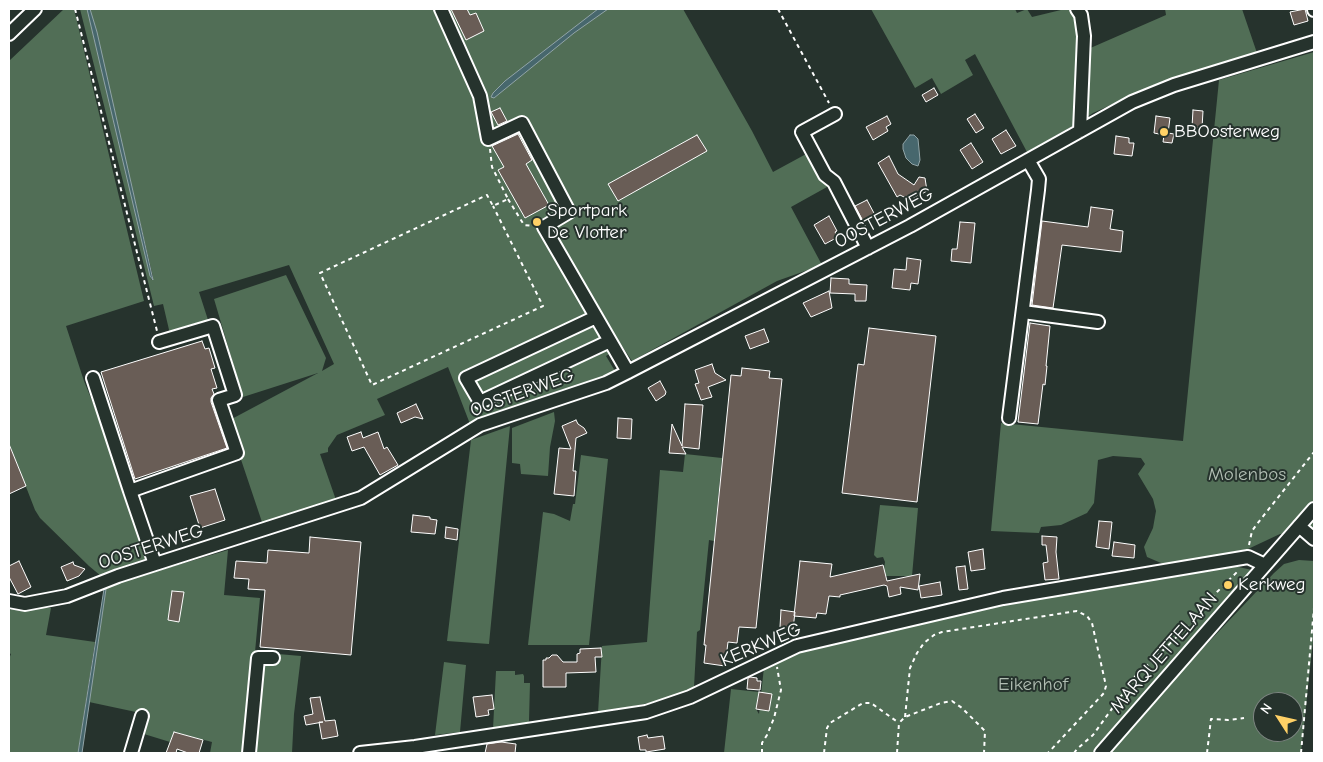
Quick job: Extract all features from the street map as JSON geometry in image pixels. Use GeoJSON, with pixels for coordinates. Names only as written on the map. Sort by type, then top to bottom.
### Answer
{"type":"FeatureCollection","features":[{"type":"Feature","properties":{"kind":"street"},"geometry":{"type":"LineString","coordinates":[[9,34],[35,9]]}},
{"type":"Feature","properties":{"kind":"street"},"geometry":{"type":"LineString","coordinates":[[441,9],[480,96],[488,140],[522,122],[569,212],[544,227],[628,372]]}},
{"type":"Feature","properties":{"kind":"street"},"geometry":{"type":"LineString","coordinates":[[1077,9],[1081,16],[1084,36],[1080,131]]}},
{"type":"Feature","properties":{"kind":"street","name":"OOSTERWEG"},"geometry":{"type":"LineString","coordinates":[[9,601],[25,604],[67,596],[118,576],[361,498],[480,425],[606,383],[868,248],[1132,102],[1174,85],[1314,42]]}},
{"type":"Feature","properties":{"kind":"street"},"geometry":{"type":"LineString","coordinates":[[835,114],[802,132],[825,175],[834,182],[868,248]]}},
{"type":"Feature","properties":{"kind":"street"},"geometry":{"type":"LineString","coordinates":[[1009,418],[1039,179],[1028,160]]}},
{"type":"Feature","properties":{"kind":"street"},"geometry":{"type":"LineString","coordinates":[[1023,312],[1098,322]]}},
{"type":"Feature","properties":{"kind":"street"},"geometry":{"type":"LineString","coordinates":[[596,317],[466,378],[480,402],[610,340]]}},
{"type":"Feature","properties":{"kind":"street"},"geometry":{"type":"LineString","coordinates":[[130,491],[237,453],[219,400],[236,395],[213,326],[159,342]]}},
{"type":"Feature","properties":{"kind":"street"},"geometry":{"type":"LineString","coordinates":[[93,378],[155,564]]}},
{"type":"Feature","properties":{"kind":"street","name":"MARQUETTELAAN"},"geometry":{"type":"LineString","coordinates":[[1101,753],[1314,509]]}},
{"type":"Feature","properties":{"kind":"street"},"geometry":{"type":"LineString","coordinates":[[1299,526],[1314,539]]}},
{"type":"Feature","properties":{"kind":"street"},"geometry":{"type":"LineString","coordinates":[[1248,557],[1265,565]]}},
{"type":"Feature","properties":{"kind":"street","name":"KERKWEG"},"geometry":{"type":"LineString","coordinates":[[360,753],[415,747],[646,712],[690,697],[797,646],[1003,598],[1248,557]]}},
{"type":"Feature","properties":{"kind":"street"},"geometry":{"type":"LineString","coordinates":[[249,753],[258,658],[273,658]]}},
{"type":"Feature","properties":{"kind":"street"},"geometry":{"type":"LineString","coordinates":[[131,753],[142,716]]}},
{"type":"Feature","properties":{"kind":"path"},"geometry":{"type":"LineString","coordinates":[[75,9],[159,342]]}},
{"type":"Feature","properties":{"kind":"path"},"geometry":{"type":"LineString","coordinates":[[778,9],[835,114]]}},
{"type":"Feature","properties":{"kind":"path"},"geometry":{"type":"LineString","coordinates":[[488,140],[492,166],[508,199],[524,225],[544,227]]}},
{"type":"Feature","properties":{"kind":"path"},"geometry":{"type":"LineString","coordinates":[[487,195],[493,206],[543,306],[372,385],[320,273],[487,195]]}},
{"type":"Feature","properties":{"kind":"path"},"geometry":{"type":"LineString","coordinates":[[493,206],[508,199]]}},
{"type":"Feature","properties":{"kind":"path"},"geometry":{"type":"LineString","coordinates":[[1074,753],[1077,748],[1093,735],[1137,674],[1192,622],[1224,584],[1246,563],[1252,532],[1314,452]]}},
{"type":"Feature","properties":{"kind":"path"},"geometry":{"type":"LineString","coordinates":[[1301,753],[1314,608]]}},
{"type":"Feature","properties":{"kind":"path"},"geometry":{"type":"LineString","coordinates":[[905,717],[910,668],[924,643],[934,635],[942,632],[1077,612],[1087,616],[1092,623],[1106,686],[1104,693],[1048,753]]}},
{"type":"Feature","properties":{"kind":"path"},"geometry":{"type":"LineString","coordinates":[[762,753],[762,744],[774,718],[781,690],[775,656]]}},
{"type":"Feature","properties":{"kind":"path"},"geometry":{"type":"LineString","coordinates":[[897,753],[899,723],[905,717],[941,702],[952,701],[962,708],[985,731],[984,753]]}},
{"type":"Feature","properties":{"kind":"path"},"geometry":{"type":"LineString","coordinates":[[824,753],[827,728],[830,723],[863,703],[871,703],[899,723]]}},
{"type":"Feature","properties":{"kind":"path"},"geometry":{"type":"LineString","coordinates":[[1207,753],[1211,720],[1244,718]]}},
{"type":"Feature","properties":{"kind":"green space"},"geometry":{"type":"Polygon","coordinates":[[[64,9],[74,9],[144,301],[66,326],[84,381],[103,428],[113,463],[151,563],[101,578],[40,518],[35,510],[9,443],[9,61],[64,9]]]}},
{"type":"Feature","properties":{"kind":"green space","name":"Sportpark De Vlotter"},"geometry":{"type":"Polygon","coordinates":[[[80,9],[87,9],[89,15],[151,279],[153,280],[90,9],[683,9],[773,172],[808,153],[827,187],[791,207],[822,265],[777,281],[632,361],[622,346],[606,356],[615,371],[598,382],[470,424],[448,367],[377,399],[385,415],[337,435],[328,448],[328,452],[320,454],[336,500],[263,525],[228,421],[318,373],[243,397],[214,299],[286,275],[326,358],[322,371],[334,364],[289,265],[199,292],[209,323],[170,334],[163,304],[154,306],[80,9]]]}},
{"type":"Feature","properties":{"kind":"green space"},"geometry":{"type":"Polygon","coordinates":[[[871,9],[1015,9],[1017,13],[1027,9],[1032,17],[1072,9],[1079,26],[1079,53],[1166,15],[1165,9],[1242,9],[1257,53],[1178,77],[1137,93],[1093,113],[1027,152],[975,54],[965,60],[973,75],[941,94],[932,78],[915,88],[871,9]]]}},
{"type":"Feature","properties":{"kind":"green space","name":"Molenbos"},"geometry":{"type":"Polygon","coordinates":[[[1314,52],[1314,532],[1280,534],[1248,549],[1170,564],[1161,563],[1147,557],[1144,547],[1153,528],[1156,511],[1153,499],[1138,474],[1145,464],[1141,458],[1113,456],[1098,460],[1094,503],[1087,513],[1061,525],[1041,527],[1039,533],[991,531],[1001,423],[1183,441],[1219,80],[1314,52]]]}},
{"type":"Feature","properties":{"kind":"green space"},"geometry":{"type":"Polygon","coordinates":[[[554,412],[555,421],[550,447],[548,476],[521,474],[520,464],[512,463],[512,428],[554,412]]]}},
{"type":"Feature","properties":{"kind":"green space"},"geometry":{"type":"Polygon","coordinates":[[[510,426],[489,644],[447,641],[471,440],[510,426]]]}},
{"type":"Feature","properties":{"kind":"green space"},"geometry":{"type":"Polygon","coordinates":[[[685,454],[722,458],[714,541],[709,540],[700,630],[697,632],[694,687],[664,700],[598,713],[602,646],[647,642],[660,470],[683,472],[685,454]]]}},
{"type":"Feature","properties":{"kind":"green space"},"geometry":{"type":"Polygon","coordinates":[[[581,455],[608,459],[589,645],[528,645],[543,512],[554,514],[570,521],[573,504],[575,504],[581,455]]]}},
{"type":"Feature","properties":{"kind":"green space"},"geometry":{"type":"Polygon","coordinates":[[[880,505],[918,508],[912,576],[878,576],[878,571],[884,569],[885,562],[883,557],[877,558],[874,555],[880,505]]]}},
{"type":"Feature","properties":{"kind":"green space"},"geometry":{"type":"Polygon","coordinates":[[[228,550],[224,595],[260,598],[255,652],[301,656],[294,714],[292,753],[210,753],[212,742],[174,732],[170,742],[144,734],[150,715],[89,702],[106,589],[117,583],[228,550]]]}},
{"type":"Feature","properties":{"kind":"green space"},"geometry":{"type":"Polygon","coordinates":[[[1299,560],[1314,561],[1314,631],[1303,734],[1303,692],[1253,692],[1253,742],[1302,742],[1301,753],[1109,753],[1188,664],[1284,564],[1299,560]]]}},
{"type":"Feature","properties":{"kind":"green space","name":"Eikenhof"},"geometry":{"type":"Polygon","coordinates":[[[1234,566],[1252,570],[1095,753],[724,753],[731,689],[759,692],[756,709],[759,714],[764,667],[792,654],[852,638],[997,606],[1234,566]]]}},
{"type":"Feature","properties":{"kind":"green space"},"geometry":{"type":"Polygon","coordinates":[[[12,606],[51,608],[46,635],[95,642],[78,753],[9,753],[9,659],[11,654],[9,653],[9,613],[12,606]]]}},
{"type":"Feature","properties":{"kind":"green space"},"geometry":{"type":"Polygon","coordinates":[[[444,662],[466,665],[460,732],[435,735],[444,662]]]}},
{"type":"Feature","properties":{"kind":"green space"},"geometry":{"type":"Polygon","coordinates":[[[496,671],[515,671],[515,675],[523,674],[524,683],[530,683],[529,721],[527,724],[493,729],[496,671]]]}},
{"type":"Feature","properties":{"kind":"water"},"geometry":{"type":"Polygon","coordinates":[[[87,9],[90,9],[97,32],[153,280],[150,276],[87,9]]]}},
{"type":"Feature","properties":{"kind":"water"},"geometry":{"type":"Polygon","coordinates":[[[598,9],[608,9],[574,33],[494,98],[491,97],[505,81],[598,9]]]}},
{"type":"Feature","properties":{"kind":"water"},"geometry":{"type":"Polygon","coordinates":[[[910,135],[914,135],[918,139],[920,160],[918,166],[912,164],[906,158],[903,149],[903,144],[910,135]]]}},
{"type":"Feature","properties":{"kind":"water"},"geometry":{"type":"Polygon","coordinates":[[[104,589],[106,589],[82,753],[78,753],[104,589]]]}},
{"type":"Feature","properties":{"kind":"building"},"geometry":{"type":"Polygon","coordinates":[[[451,9],[467,9],[470,15],[476,13],[484,31],[466,40],[451,9]]]}},
{"type":"Feature","properties":{"kind":"building"},"geometry":{"type":"Polygon","coordinates":[[[1305,9],[1308,21],[1294,25],[1290,12],[1305,9]]]}},
{"type":"Feature","properties":{"kind":"building"},"geometry":{"type":"Polygon","coordinates":[[[934,88],[938,95],[926,102],[922,95],[934,88]]]}},
{"type":"Feature","properties":{"kind":"building"},"geometry":{"type":"Polygon","coordinates":[[[500,108],[507,121],[498,125],[491,112],[500,108]]]}},
{"type":"Feature","properties":{"kind":"building"},"geometry":{"type":"Polygon","coordinates":[[[1193,110],[1203,111],[1202,128],[1192,127],[1193,110]]]}},
{"type":"Feature","properties":{"kind":"building"},"geometry":{"type":"Polygon","coordinates":[[[975,114],[984,128],[976,133],[967,119],[975,114]]]}},
{"type":"Feature","properties":{"kind":"building"},"geometry":{"type":"Polygon","coordinates":[[[887,116],[891,124],[886,127],[888,131],[873,140],[866,127],[887,116]]]}},
{"type":"Feature","properties":{"kind":"building"},"geometry":{"type":"Polygon","coordinates":[[[1156,116],[1170,118],[1168,133],[1174,134],[1172,143],[1163,142],[1164,135],[1154,133],[1156,116]]]}},
{"type":"Feature","properties":{"kind":"building"},"geometry":{"type":"Polygon","coordinates":[[[1006,130],[1016,146],[1001,154],[992,139],[1006,130]]]}},
{"type":"Feature","properties":{"kind":"building"},"geometry":{"type":"Polygon","coordinates":[[[518,134],[532,160],[526,164],[549,205],[525,218],[498,170],[504,167],[492,146],[518,134]]]}},
{"type":"Feature","properties":{"kind":"building"},"geometry":{"type":"Polygon","coordinates":[[[697,135],[707,151],[618,201],[608,184],[697,135]]]}},
{"type":"Feature","properties":{"kind":"building"},"geometry":{"type":"Polygon","coordinates":[[[1116,136],[1129,138],[1129,143],[1134,143],[1132,156],[1114,154],[1116,136]]]}},
{"type":"Feature","properties":{"kind":"building"},"geometry":{"type":"Polygon","coordinates":[[[971,143],[983,162],[972,169],[960,150],[971,143]]]}},
{"type":"Feature","properties":{"kind":"building"},"geometry":{"type":"Polygon","coordinates":[[[889,156],[898,174],[914,185],[919,177],[925,178],[927,191],[910,200],[908,196],[900,195],[897,197],[878,163],[889,156]]]}},
{"type":"Feature","properties":{"kind":"building"},"geometry":{"type":"Polygon","coordinates":[[[867,200],[875,215],[863,221],[855,206],[867,200]]]}},
{"type":"Feature","properties":{"kind":"building"},"geometry":{"type":"Polygon","coordinates":[[[1091,207],[1113,210],[1110,229],[1123,231],[1121,252],[1062,245],[1053,308],[1032,305],[1042,221],[1088,227],[1091,207]]]}},
{"type":"Feature","properties":{"kind":"building"},"geometry":{"type":"Polygon","coordinates":[[[829,216],[838,237],[825,244],[814,225],[829,216]]]}},
{"type":"Feature","properties":{"kind":"building"},"geometry":{"type":"Polygon","coordinates":[[[960,222],[975,223],[971,263],[951,261],[952,249],[957,249],[960,222]]]}},
{"type":"Feature","properties":{"kind":"building"},"geometry":{"type":"Polygon","coordinates":[[[907,258],[921,260],[918,284],[911,283],[910,290],[892,288],[894,269],[906,270],[907,258]]]}},
{"type":"Feature","properties":{"kind":"building"},"geometry":{"type":"Polygon","coordinates":[[[831,278],[849,279],[849,284],[867,285],[866,301],[855,301],[855,294],[830,293],[831,278]]]}},
{"type":"Feature","properties":{"kind":"building"},"geometry":{"type":"Polygon","coordinates":[[[829,291],[832,308],[811,317],[803,303],[829,291]]]}},
{"type":"Feature","properties":{"kind":"building"},"geometry":{"type":"Polygon","coordinates":[[[1030,323],[1050,326],[1045,385],[1043,384],[1038,424],[1018,422],[1030,323]]]}},
{"type":"Feature","properties":{"kind":"building"},"geometry":{"type":"Polygon","coordinates":[[[869,328],[936,336],[917,502],[842,493],[858,364],[864,365],[869,328]]]}},
{"type":"Feature","properties":{"kind":"building"},"geometry":{"type":"Polygon","coordinates":[[[764,329],[769,342],[750,349],[745,336],[764,329]]]}},
{"type":"Feature","properties":{"kind":"building"},"geometry":{"type":"Polygon","coordinates":[[[202,341],[205,349],[209,348],[215,368],[211,369],[217,388],[212,389],[214,394],[211,402],[227,448],[135,479],[101,372],[202,341]]]}},
{"type":"Feature","properties":{"kind":"building"},"geometry":{"type":"Polygon","coordinates":[[[712,364],[715,373],[726,380],[708,387],[712,397],[701,400],[695,384],[699,383],[695,370],[712,364]]]}},
{"type":"Feature","properties":{"kind":"building"},"geometry":{"type":"Polygon","coordinates":[[[742,368],[770,371],[769,378],[782,379],[756,628],[739,627],[737,643],[728,642],[725,666],[704,663],[706,645],[704,645],[731,375],[741,376],[742,368]]]}},
{"type":"Feature","properties":{"kind":"building"},"geometry":{"type":"Polygon","coordinates":[[[660,381],[666,392],[665,395],[656,401],[648,388],[660,381]]]}},
{"type":"Feature","properties":{"kind":"building"},"geometry":{"type":"Polygon","coordinates":[[[416,404],[423,419],[415,417],[401,423],[397,413],[416,404]]]}},
{"type":"Feature","properties":{"kind":"building"},"geometry":{"type":"Polygon","coordinates":[[[685,404],[703,405],[699,449],[682,447],[686,454],[669,453],[672,424],[682,446],[685,404]]]}},
{"type":"Feature","properties":{"kind":"building"},"geometry":{"type":"Polygon","coordinates":[[[618,418],[632,419],[631,439],[617,438],[618,418]]]}},
{"type":"Feature","properties":{"kind":"building"},"geometry":{"type":"Polygon","coordinates":[[[576,420],[587,433],[576,438],[573,471],[576,471],[574,496],[554,494],[559,448],[571,449],[562,426],[576,420]]]}},
{"type":"Feature","properties":{"kind":"building"},"geometry":{"type":"Polygon","coordinates":[[[361,432],[363,438],[378,432],[384,449],[387,447],[398,465],[380,475],[364,447],[352,451],[347,437],[361,432]]]}},
{"type":"Feature","properties":{"kind":"building"},"geometry":{"type":"Polygon","coordinates":[[[9,444],[26,486],[9,494],[9,444]]]}},
{"type":"Feature","properties":{"kind":"building"},"geometry":{"type":"Polygon","coordinates":[[[215,489],[225,520],[200,528],[190,496],[215,489]]]}},
{"type":"Feature","properties":{"kind":"building"},"geometry":{"type":"Polygon","coordinates":[[[413,515],[430,517],[430,519],[437,520],[435,534],[411,532],[413,515]]]}},
{"type":"Feature","properties":{"kind":"building"},"geometry":{"type":"Polygon","coordinates":[[[1099,521],[1112,522],[1109,549],[1096,547],[1099,521]]]}},
{"type":"Feature","properties":{"kind":"building"},"geometry":{"type":"Polygon","coordinates":[[[446,527],[458,529],[457,540],[445,538],[446,527]]]}},
{"type":"Feature","properties":{"kind":"building"},"geometry":{"type":"Polygon","coordinates":[[[1042,536],[1057,537],[1056,552],[1059,579],[1045,580],[1043,563],[1048,562],[1046,545],[1042,545],[1042,536]]]}},
{"type":"Feature","properties":{"kind":"building"},"geometry":{"type":"Polygon","coordinates":[[[310,537],[361,542],[351,655],[260,647],[265,590],[248,589],[249,579],[234,578],[236,561],[267,563],[268,550],[309,553],[310,537]]]}},
{"type":"Feature","properties":{"kind":"building"},"geometry":{"type":"Polygon","coordinates":[[[1114,542],[1135,545],[1134,558],[1112,556],[1114,542]]]}},
{"type":"Feature","properties":{"kind":"building"},"geometry":{"type":"Polygon","coordinates":[[[983,549],[985,569],[971,571],[968,552],[983,549]]]}},
{"type":"Feature","properties":{"kind":"building"},"geometry":{"type":"Polygon","coordinates":[[[19,561],[31,587],[18,594],[9,577],[9,566],[19,561]]]}},
{"type":"Feature","properties":{"kind":"building"},"geometry":{"type":"Polygon","coordinates":[[[800,561],[832,564],[830,577],[883,565],[887,581],[920,574],[918,590],[900,587],[901,594],[889,597],[887,586],[884,585],[840,595],[840,597],[829,596],[826,614],[817,613],[816,618],[794,616],[800,561]]]}},
{"type":"Feature","properties":{"kind":"building"},"geometry":{"type":"Polygon","coordinates":[[[73,562],[74,565],[85,569],[79,576],[67,581],[61,567],[73,562]]]}},
{"type":"Feature","properties":{"kind":"building"},"geometry":{"type":"Polygon","coordinates":[[[965,566],[968,589],[959,590],[956,567],[965,566]]]}},
{"type":"Feature","properties":{"kind":"building"},"geometry":{"type":"Polygon","coordinates":[[[940,582],[942,595],[921,598],[919,586],[940,582]]]}},
{"type":"Feature","properties":{"kind":"building"},"geometry":{"type":"Polygon","coordinates":[[[172,591],[184,592],[179,622],[168,620],[172,591]]]}},
{"type":"Feature","properties":{"kind":"building"},"geometry":{"type":"Polygon","coordinates":[[[781,610],[795,612],[793,629],[780,627],[781,610]]]}},
{"type":"Feature","properties":{"kind":"building"},"geometry":{"type":"Polygon","coordinates":[[[601,648],[602,657],[595,657],[596,672],[566,673],[566,687],[543,687],[543,660],[552,655],[557,655],[563,662],[577,662],[577,654],[580,653],[580,649],[601,648]]]}},
{"type":"Feature","properties":{"kind":"building"},"geometry":{"type":"Polygon","coordinates":[[[748,678],[761,681],[760,690],[747,689],[748,678]]]}},
{"type":"Feature","properties":{"kind":"building"},"geometry":{"type":"Polygon","coordinates":[[[759,692],[772,694],[769,711],[756,709],[759,692]]]}},
{"type":"Feature","properties":{"kind":"building"},"geometry":{"type":"Polygon","coordinates":[[[492,695],[494,709],[488,710],[489,715],[476,717],[473,697],[492,695]]]}},
{"type":"Feature","properties":{"kind":"building"},"geometry":{"type":"Polygon","coordinates":[[[320,697],[325,721],[335,720],[338,736],[322,739],[319,723],[306,725],[304,716],[313,714],[310,698],[320,697]]]}},
{"type":"Feature","properties":{"kind":"building"},"geometry":{"type":"Polygon","coordinates":[[[174,732],[203,740],[199,753],[188,753],[177,749],[176,753],[166,753],[174,732]]]}},
{"type":"Feature","properties":{"kind":"building"},"geometry":{"type":"Polygon","coordinates":[[[647,735],[648,738],[663,736],[665,749],[646,752],[646,750],[640,750],[638,737],[647,735]]]}},
{"type":"Feature","properties":{"kind":"building"},"geometry":{"type":"Polygon","coordinates":[[[501,742],[516,744],[515,753],[485,753],[487,744],[501,742]]]}},
{"type":"Feature","properties":{"kind":"place","name":"BBOosterweg"},"geometry":{"type":"Point","coordinates":[1164,132]}},
{"type":"Feature","properties":{"kind":"place","name":"Sportpark De Vlotter"},"geometry":{"type":"Point","coordinates":[537,222]}},
{"type":"Feature","properties":{"kind":"place","name":"Kerkweg"},"geometry":{"type":"Point","coordinates":[1228,585]}}]}
